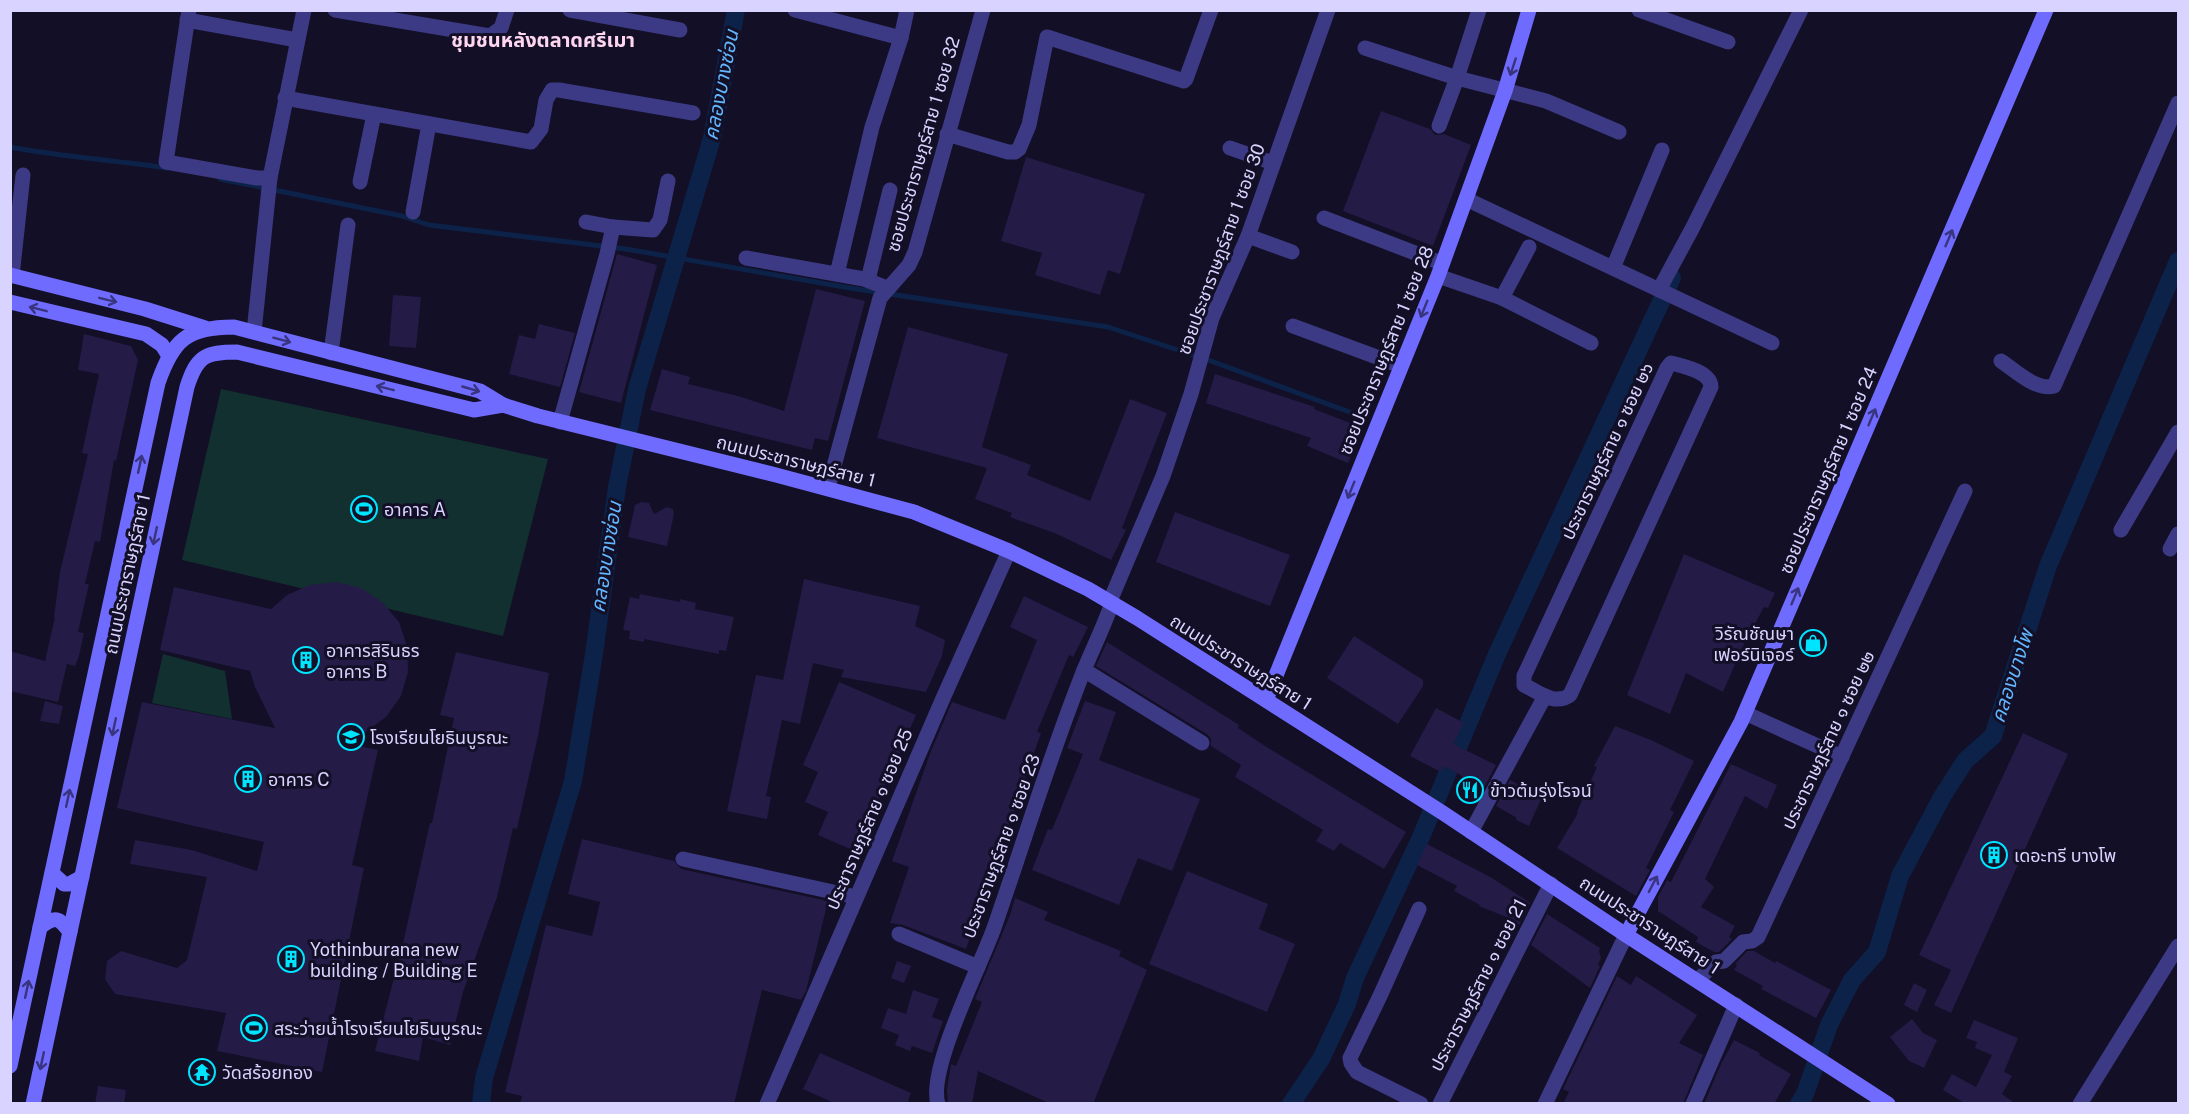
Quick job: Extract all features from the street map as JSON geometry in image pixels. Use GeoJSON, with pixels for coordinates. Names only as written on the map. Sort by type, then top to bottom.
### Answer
{"type":"FeatureCollection","features":[{"type":"Feature","properties":{"kind":"main road","name":"ซอยประชาราษฎร์สาย 1 ซอย 28"},"geometry":{"type":"LineString","coordinates":[[1266,700],[1440,270],[1505,92],[1529,10]]}},
{"type":"Feature","properties":{"kind":"main road","name":"ซอยประชาราษฎร์สาย 1 ซอย 24"},"geometry":{"type":"LineString","coordinates":[[1626,935],[1745,713],[2046,10]]}},
{"type":"Feature","properties":{"kind":"main road","name":"ถนนประชาราษฎร์สาย 1"},"geometry":{"type":"LineString","coordinates":[[11,276],[145,309],[204,328],[234,327],[480,391],[503,405],[560,422],[828,488],[914,512],[1009,551],[1111,602],[1443,813],[1626,935],[1888,1104]]}},
{"type":"Feature","properties":{"kind":"main road"},"geometry":{"type":"LineString","coordinates":[[62,314],[66,289]]}},
{"type":"Feature","properties":{"kind":"main road"},"geometry":{"type":"LineString","coordinates":[[10,302],[146,334],[162,345],[168,356]]}},
{"type":"Feature","properties":{"kind":"main road","name":"ถนนประชาราษฎร์สาย 1"},"geometry":{"type":"LineString","coordinates":[[10,1066],[158,383],[168,356],[177,345],[204,328]]}},
{"type":"Feature","properties":{"kind":"main road","name":"ถนนประชาราษฎร์สาย 1"},"geometry":{"type":"LineString","coordinates":[[33,1104],[193,368],[201,359],[210,354],[237,352],[474,410],[503,405]]}},
{"type":"Feature","properties":{"kind":"main road"},"geometry":{"type":"LineString","coordinates":[[52,873],[64,884],[69,884],[82,877]]}},
{"type":"Feature","properties":{"kind":"main road"},"geometry":{"type":"LineString","coordinates":[[40,927],[51,919],[57,919],[62,921],[70,932]]}},
{"type":"Feature","properties":{"kind":"street"},"geometry":{"type":"LineString","coordinates":[[254,332],[269,185],[304,10]]}},
{"type":"Feature","properties":{"kind":"street"},"geometry":{"type":"LineString","coordinates":[[335,10],[490,36],[501,28],[507,10]]}},
{"type":"Feature","properties":{"kind":"street"},"geometry":{"type":"LineString","coordinates":[[570,10],[680,30]]}},
{"type":"Feature","properties":{"kind":"street"},"geometry":{"type":"LineString","coordinates":[[795,10],[901,38]]}},
{"type":"Feature","properties":{"kind":"street"},"geometry":{"type":"LineString","coordinates":[[837,274],[872,127],[901,38],[907,10]]}},
{"type":"Feature","properties":{"kind":"street","name":"ซอยประชาราษฎร์สาย 1 ซอย 32"},"geometry":{"type":"LineString","coordinates":[[828,488],[885,292],[909,265],[915,252],[983,10]]}},
{"type":"Feature","properties":{"kind":"street"},"geometry":{"type":"LineString","coordinates":[[947,134],[1008,152],[1015,152],[1019,149],[1029,125],[1047,36],[1184,81],[1211,10]]}},
{"type":"Feature","properties":{"kind":"street","name":"ซอยประชาราษฎร์สาย 1 ซอย 30"},"geometry":{"type":"LineString","coordinates":[[1111,602],[1163,476],[1191,394],[1212,318],[1248,236],[1328,10]]}},
{"type":"Feature","properties":{"kind":"street"},"geometry":{"type":"LineString","coordinates":[[1438,126],[1457,78],[1479,10]]}},
{"type":"Feature","properties":{"kind":"street"},"geometry":{"type":"LineString","coordinates":[[1640,10],[1728,42]]}},
{"type":"Feature","properties":{"kind":"street"},"geometry":{"type":"LineString","coordinates":[[1666,293],[1693,227],[1801,10]]}},
{"type":"Feature","properties":{"kind":"street"},"geometry":{"type":"LineString","coordinates":[[269,185],[257,178],[166,162],[188,15],[297,40]]}},
{"type":"Feature","properties":{"kind":"street"},"geometry":{"type":"LineString","coordinates":[[1365,48],[1505,92],[1546,100],[1619,132]]}},
{"type":"Feature","properties":{"kind":"street"},"geometry":{"type":"LineString","coordinates":[[285,98],[531,142],[541,129],[548,94],[552,90],[693,113]]}},
{"type":"Feature","properties":{"kind":"street"},"geometry":{"type":"LineString","coordinates":[[2001,361],[2036,384],[2046,388],[2054,386],[2178,103]]}},
{"type":"Feature","properties":{"kind":"street"},"geometry":{"type":"LineString","coordinates":[[360,182],[374,114]]}},
{"type":"Feature","properties":{"kind":"street"},"geometry":{"type":"LineString","coordinates":[[413,212],[429,124]]}},
{"type":"Feature","properties":{"kind":"street"},"geometry":{"type":"LineString","coordinates":[[1230,148],[1273,163]]}},
{"type":"Feature","properties":{"kind":"street"},"geometry":{"type":"LineString","coordinates":[[1613,268],[1662,150]]}},
{"type":"Feature","properties":{"kind":"street"},"geometry":{"type":"LineString","coordinates":[[11,276],[23,175]]}},
{"type":"Feature","properties":{"kind":"street"},"geometry":{"type":"LineString","coordinates":[[586,222],[611,239],[653,230],[660,220],[668,181]]}},
{"type":"Feature","properties":{"kind":"street"},"geometry":{"type":"LineString","coordinates":[[868,280],[890,190]]}},
{"type":"Feature","properties":{"kind":"street"},"geometry":{"type":"LineString","coordinates":[[1466,199],[1772,343]]}},
{"type":"Feature","properties":{"kind":"street"},"geometry":{"type":"LineString","coordinates":[[1324,218],[1502,298],[1591,343]]}},
{"type":"Feature","properties":{"kind":"street"},"geometry":{"type":"LineString","coordinates":[[331,352],[348,225]]}},
{"type":"Feature","properties":{"kind":"street"},"geometry":{"type":"LineString","coordinates":[[1248,236],[1292,252]]}},
{"type":"Feature","properties":{"kind":"street"},"geometry":{"type":"LineString","coordinates":[[560,422],[611,239]]}},
{"type":"Feature","properties":{"kind":"street"},"geometry":{"type":"LineString","coordinates":[[1502,298],[1529,246]]}},
{"type":"Feature","properties":{"kind":"street"},"geometry":{"type":"LineString","coordinates":[[746,258],[868,280],[885,292]]}},
{"type":"Feature","properties":{"kind":"street"},"geometry":{"type":"LineString","coordinates":[[1293,326],[1401,366]]}},
{"type":"Feature","properties":{"kind":"street","name":"ประชาราษฎร์สาย ๑ ซอย ๒๖"},"geometry":{"type":"LineString","coordinates":[[1671,363],[1707,376],[1711,387],[1570,695],[1564,700],[1545,696],[1524,685],[1524,676],[1667,368],[1671,363]]}},
{"type":"Feature","properties":{"kind":"street"},"geometry":{"type":"LineString","coordinates":[[2121,530],[2178,432]]}},
{"type":"Feature","properties":{"kind":"street","name":"ประชาราษฎร์สาย ๑ ซอย ๒๒"},"geometry":{"type":"LineString","coordinates":[[1698,980],[1716,962],[1724,961],[1743,942],[1752,941],[1758,937],[1965,492]]}},
{"type":"Feature","properties":{"kind":"street"},"geometry":{"type":"LineString","coordinates":[[2170,549],[2178,534]]}},
{"type":"Feature","properties":{"kind":"street","name":"ประชาราษฎร์สาย ๑ ซอย 25"},"geometry":{"type":"LineString","coordinates":[[767,1104],[1009,551]]}},
{"type":"Feature","properties":{"kind":"street","name":"ประชาราษฎร์สาย ๑ ซอย 23"},"geometry":{"type":"LineString","coordinates":[[938,1104],[935,1095],[942,1059],[993,931],[1084,670],[1111,602]]}},
{"type":"Feature","properties":{"kind":"street"},"geometry":{"type":"LineString","coordinates":[[1084,670],[1202,743]]}},
{"type":"Feature","properties":{"kind":"street"},"geometry":{"type":"LineString","coordinates":[[1472,832],[1545,696]]}},
{"type":"Feature","properties":{"kind":"street"},"geometry":{"type":"LineString","coordinates":[[1745,713],[1842,757]]}},
{"type":"Feature","properties":{"kind":"street"},"geometry":{"type":"LineString","coordinates":[[683,859],[856,897]]}},
{"type":"Feature","properties":{"kind":"street","name":"ประชาราษฎร์สาย ๑ ซอย 21"},"geometry":{"type":"LineString","coordinates":[[1440,1104],[1551,884]]}},
{"type":"Feature","properties":{"kind":"street"},"geometry":{"type":"LineString","coordinates":[[1419,909],[1350,1058],[1357,1072],[1421,1104]]}},
{"type":"Feature","properties":{"kind":"street"},"geometry":{"type":"LineString","coordinates":[[900,934],[978,967]]}},
{"type":"Feature","properties":{"kind":"street"},"geometry":{"type":"LineString","coordinates":[[1545,1104],[1626,935]]}},
{"type":"Feature","properties":{"kind":"street"},"geometry":{"type":"LineString","coordinates":[[2079,1104],[2178,946]]}},
{"type":"Feature","properties":{"kind":"street"},"geometry":{"type":"LineString","coordinates":[[1693,1104],[1736,1005]]}},
{"type":"Feature","properties":{"kind":"green space","name":"อาคาร A"},"geometry":{"type":"Polygon","coordinates":[[[221,389],[548,459],[503,636],[182,560],[221,389]]]}},
{"type":"Feature","properties":{"kind":"green space"},"geometry":{"type":"Polygon","coordinates":[[[163,654],[225,671],[232,719],[152,703],[163,654]]]}},
{"type":"Feature","properties":{"kind":"building"},"geometry":{"type":"Polygon","coordinates":[[[1381,111],[1430,129],[1435,135],[1444,134],[1471,145],[1433,246],[1343,211],[1381,111]]]}},
{"type":"Feature","properties":{"kind":"building"},"geometry":{"type":"Polygon","coordinates":[[[1026,157],[1145,194],[1120,274],[1108,270],[1100,295],[1035,275],[1042,253],[1001,241],[1026,157]]]}},
{"type":"Feature","properties":{"kind":"building"},"geometry":{"type":"Polygon","coordinates":[[[617,254],[657,265],[621,403],[579,392],[617,254]]]}},
{"type":"Feature","properties":{"kind":"building"},"geometry":{"type":"Polygon","coordinates":[[[816,289],[865,301],[828,441],[815,438],[812,450],[650,410],[662,369],[690,377],[688,384],[738,396],[784,411],[816,289]]]}},
{"type":"Feature","properties":{"kind":"building"},"geometry":{"type":"Polygon","coordinates":[[[393,295],[421,297],[416,348],[389,346],[393,295]]]}},
{"type":"Feature","properties":{"kind":"building"},"geometry":{"type":"Polygon","coordinates":[[[539,324],[575,333],[560,387],[509,374],[519,335],[535,339],[539,324]]]}},
{"type":"Feature","properties":{"kind":"building"},"geometry":{"type":"Polygon","coordinates":[[[908,327],[1008,354],[982,447],[1031,465],[1027,475],[1090,501],[1130,399],[1167,413],[1122,528],[1126,530],[1111,560],[1057,534],[1010,517],[1012,513],[975,499],[987,468],[877,438],[908,327]]]}},
{"type":"Feature","properties":{"kind":"building"},"geometry":{"type":"Polygon","coordinates":[[[84,334],[131,346],[138,360],[116,461],[114,460],[100,542],[95,541],[85,584],[89,584],[78,632],[84,633],[79,656],[75,666],[67,664],[58,702],[10,691],[10,651],[45,661],[55,617],[60,572],[88,454],[82,453],[99,374],[78,370],[84,334]]]}},
{"type":"Feature","properties":{"kind":"building"},"geometry":{"type":"Polygon","coordinates":[[[1215,374],[1315,407],[1314,409],[1363,428],[1348,463],[1307,446],[1311,438],[1206,403],[1215,374]]]}},
{"type":"Feature","properties":{"kind":"building"},"geometry":{"type":"Polygon","coordinates":[[[641,502],[649,503],[654,514],[667,507],[673,509],[667,546],[628,537],[635,505],[641,502]]]}},
{"type":"Feature","properties":{"kind":"building"},"geometry":{"type":"Polygon","coordinates":[[[1175,512],[1290,555],[1270,606],[1156,562],[1175,512]]]}},
{"type":"Feature","properties":{"kind":"building"},"geometry":{"type":"Polygon","coordinates":[[[1684,554],[1775,593],[1768,608],[1764,607],[1742,648],[1723,692],[1686,673],[1670,714],[1627,695],[1684,554]]]}},
{"type":"Feature","properties":{"kind":"building"},"geometry":{"type":"Polygon","coordinates":[[[804,579],[920,606],[915,626],[945,640],[942,656],[926,692],[841,677],[844,670],[813,663],[800,724],[782,720],[766,796],[771,797],[767,819],[727,811],[756,675],[783,680],[804,579]]]}},
{"type":"Feature","properties":{"kind":"building"},"geometry":{"type":"Polygon","coordinates":[[[336,582],[361,588],[382,602],[399,622],[407,646],[408,672],[401,696],[386,717],[349,744],[378,750],[352,865],[364,868],[322,1072],[217,1051],[226,1013],[115,994],[105,979],[107,961],[121,951],[177,968],[187,960],[207,877],[130,864],[135,840],[192,850],[257,871],[264,842],[117,808],[142,702],[275,728],[255,687],[250,671],[160,650],[174,587],[271,609],[287,595],[310,585],[336,582]]]}},
{"type":"Feature","properties":{"kind":"building"},"geometry":{"type":"Polygon","coordinates":[[[640,594],[680,602],[680,599],[696,603],[695,609],[734,617],[726,651],[719,650],[719,654],[644,639],[644,642],[629,639],[630,631],[623,630],[630,597],[639,599],[640,594]]]}},
{"type":"Feature","properties":{"kind":"building"},"geometry":{"type":"Polygon","coordinates":[[[1024,596],[1088,627],[1073,657],[1069,655],[1037,732],[1041,733],[966,949],[903,925],[890,923],[909,867],[892,861],[931,751],[952,702],[1005,720],[1037,640],[1010,627],[1024,596]]]}},
{"type":"Feature","properties":{"kind":"building"},"geometry":{"type":"Polygon","coordinates":[[[1354,636],[1423,680],[1423,686],[1398,724],[1327,678],[1354,636]]]}},
{"type":"Feature","properties":{"kind":"building"},"geometry":{"type":"Polygon","coordinates":[[[1107,642],[1239,725],[1238,728],[1265,746],[1406,832],[1384,869],[1340,843],[1334,851],[1316,841],[1323,830],[1235,777],[1241,765],[1211,746],[1211,739],[1208,735],[1096,666],[1107,642]]]}},
{"type":"Feature","properties":{"kind":"building"},"geometry":{"type":"Polygon","coordinates":[[[456,652],[549,673],[538,736],[517,829],[513,828],[497,897],[463,992],[450,1045],[423,1037],[419,1061],[375,1051],[403,943],[430,823],[432,823],[454,718],[440,715],[456,652]]]}},
{"type":"Feature","properties":{"kind":"building"},"geometry":{"type":"Polygon","coordinates":[[[839,682],[916,715],[857,852],[818,835],[828,812],[805,802],[818,772],[803,765],[839,682]]]}},
{"type":"Feature","properties":{"kind":"building"},"geometry":{"type":"Polygon","coordinates":[[[45,701],[63,706],[59,724],[40,721],[45,701]]]}},
{"type":"Feature","properties":{"kind":"building"},"geometry":{"type":"Polygon","coordinates":[[[1085,701],[1116,712],[1099,760],[1200,799],[1172,871],[1138,858],[1119,905],[1032,870],[1048,829],[1052,830],[1083,754],[1067,748],[1085,701]]]}},
{"type":"Feature","properties":{"kind":"building"},"geometry":{"type":"Polygon","coordinates":[[[1436,708],[1464,723],[1453,744],[1496,765],[1479,797],[1466,790],[1470,784],[1461,779],[1462,776],[1444,766],[1439,771],[1410,756],[1436,708]]]}},
{"type":"Feature","properties":{"kind":"building"},"geometry":{"type":"Polygon","coordinates":[[[1615,726],[1694,761],[1670,810],[1674,812],[1646,868],[1650,870],[1636,896],[1557,848],[1578,813],[1597,767],[1594,766],[1615,726]]]}},
{"type":"Feature","properties":{"kind":"building","name":"เดอะทรี บางโพ"},"geometry":{"type":"Polygon","coordinates":[[[2023,733],[2068,754],[1951,1013],[1934,1005],[1951,970],[1919,955],[2023,733]]]}},
{"type":"Feature","properties":{"kind":"building"},"geometry":{"type":"Polygon","coordinates":[[[1731,764],[1777,785],[1767,809],[1745,796],[1705,879],[1714,887],[1701,907],[1735,926],[1729,937],[1732,939],[1719,952],[1714,952],[1696,942],[1698,937],[1658,911],[1658,897],[1667,880],[1671,882],[1731,764]]]}},
{"type":"Feature","properties":{"kind":"building"},"geometry":{"type":"Polygon","coordinates":[[[1510,780],[1542,797],[1529,826],[1496,806],[1510,780]]]}},
{"type":"Feature","properties":{"kind":"building"},"geometry":{"type":"Polygon","coordinates":[[[582,839],[674,861],[681,869],[828,901],[806,991],[801,1000],[762,990],[734,1104],[520,1104],[522,1096],[505,1092],[546,925],[592,936],[600,902],[568,894],[582,839]]]}},
{"type":"Feature","properties":{"kind":"building"},"geometry":{"type":"Polygon","coordinates":[[[1427,844],[1492,878],[1529,902],[1519,925],[1479,906],[1454,891],[1457,886],[1417,865],[1427,844]]]}},
{"type":"Feature","properties":{"kind":"building"},"geometry":{"type":"Polygon","coordinates":[[[1187,871],[1268,904],[1259,929],[1295,944],[1267,1012],[1149,964],[1187,871]]]}},
{"type":"Feature","properties":{"kind":"building"},"geometry":{"type":"Polygon","coordinates":[[[1015,898],[1048,912],[1044,920],[1121,951],[1119,956],[1147,970],[1093,1104],[1051,1104],[978,1071],[972,1104],[948,1104],[947,1089],[951,1064],[956,1066],[982,1002],[975,999],[1015,898]]]}},
{"type":"Feature","properties":{"kind":"building"},"geometry":{"type":"Polygon","coordinates":[[[1547,914],[1600,948],[1601,958],[1598,965],[1600,966],[1590,988],[1531,945],[1547,914]]]}},
{"type":"Feature","properties":{"kind":"building"},"geometry":{"type":"Polygon","coordinates":[[[1747,951],[1754,951],[1775,963],[1776,961],[1831,990],[1816,1018],[1761,989],[1763,986],[1734,970],[1737,965],[1735,964],[1747,951]]]}},
{"type":"Feature","properties":{"kind":"building"},"geometry":{"type":"Polygon","coordinates":[[[897,961],[911,966],[904,983],[891,978],[897,961]]]}},
{"type":"Feature","properties":{"kind":"building"},"geometry":{"type":"Polygon","coordinates":[[[1617,976],[1631,985],[1636,976],[1697,1015],[1679,1043],[1703,1055],[1683,1104],[1563,1104],[1569,1092],[1563,1089],[1617,976]]]}},
{"type":"Feature","properties":{"kind":"building"},"geometry":{"type":"Polygon","coordinates":[[[1914,983],[1927,990],[1917,1012],[1904,1005],[1914,983]]]}},
{"type":"Feature","properties":{"kind":"building"},"geometry":{"type":"Polygon","coordinates":[[[913,990],[939,999],[932,1017],[943,1021],[932,1053],[912,1046],[910,1051],[895,1045],[899,1035],[881,1028],[888,1008],[906,1014],[913,990]]]}},
{"type":"Feature","properties":{"kind":"building"},"geometry":{"type":"Polygon","coordinates":[[[1912,1019],[1923,1033],[1937,1040],[1924,1068],[1909,1061],[1890,1037],[1912,1019]]]}},
{"type":"Feature","properties":{"kind":"building"},"geometry":{"type":"Polygon","coordinates":[[[1974,1020],[2018,1038],[2004,1072],[2012,1076],[2002,1094],[2016,1104],[1966,1104],[1943,1090],[1952,1074],[1976,1087],[1992,1055],[1975,1048],[1977,1042],[1966,1038],[1974,1020]]]}},
{"type":"Feature","properties":{"kind":"building"},"geometry":{"type":"Polygon","coordinates":[[[1734,1040],[1760,1053],[1759,1055],[1791,1074],[1774,1104],[1704,1104],[1734,1040]]]}},
{"type":"Feature","properties":{"kind":"building"},"geometry":{"type":"Polygon","coordinates":[[[820,1053],[911,1093],[907,1104],[836,1104],[803,1089],[820,1053]]]}},
{"type":"Feature","properties":{"kind":"building"},"geometry":{"type":"Polygon","coordinates":[[[98,1086],[126,1090],[124,1104],[95,1104],[98,1086]]]}},
{"type":"Feature","properties":{"kind":"waterway","name":"คลองบางซ่อน"},"geometry":{"type":"LineString","coordinates":[[481,1104],[484,1078],[573,781],[594,654],[617,487],[637,389],[712,138],[736,10]]}},
{"type":"Feature","properties":{"kind":"waterway"},"geometry":{"type":"LineString","coordinates":[[10,147],[167,168]]}},
{"type":"Feature","properties":{"kind":"waterway"},"geometry":{"type":"LineString","coordinates":[[220,179],[402,216],[429,225],[626,249],[850,288],[1108,327],[1211,361],[1363,417]]}},
{"type":"Feature","properties":{"kind":"waterway","name":"คลองบางโพ"},"geometry":{"type":"LineString","coordinates":[[1799,1104],[1805,1094],[1829,1025],[1852,980],[1877,952],[1900,876],[1942,797],[1965,761],[1993,736],[2048,566],[2178,261]]}},
{"type":"Feature","properties":{"kind":"waterway"},"geometry":{"type":"LineString","coordinates":[[1291,1104],[1321,1059],[1347,1004],[1355,978],[1421,837],[1497,654],[1672,278]]}},
{"type":"Feature","properties":{"kind":"place","name":"อาคาร A"},"geometry":{"type":"Point","coordinates":[364,509]}},
{"type":"Feature","properties":{"kind":"place","name":"วิรัณชัณษา เฟอร์นิเจอร์"},"geometry":{"type":"Point","coordinates":[1813,643]}},
{"type":"Feature","properties":{"kind":"place","name":"อาคารสิรินธร อาคาร B"},"geometry":{"type":"Point","coordinates":[306,660]}},
{"type":"Feature","properties":{"kind":"place","name":"โรงเรียนโยธินบูรณะ"},"geometry":{"type":"Point","coordinates":[351,737]}},
{"type":"Feature","properties":{"kind":"place","name":"อาคาร C"},"geometry":{"type":"Point","coordinates":[248,779]}},
{"type":"Feature","properties":{"kind":"place","name":"ข้าวต้มรุ่งโรจน์"},"geometry":{"type":"Point","coordinates":[1470,790]}},
{"type":"Feature","properties":{"kind":"place","name":"เดอะทรี บางโพ"},"geometry":{"type":"Point","coordinates":[1994,855]}},
{"type":"Feature","properties":{"kind":"place","name":"Yothinburana new building / Building E"},"geometry":{"type":"Point","coordinates":[291,959]}},
{"type":"Feature","properties":{"kind":"place","name":"สระว่ายนํ้าโรงเรียนโยธินบูรณะ"},"geometry":{"type":"Point","coordinates":[254,1028]}},
{"type":"Feature","properties":{"kind":"place","name":"วัดสร้อยทอง"},"geometry":{"type":"Point","coordinates":[202,1072]}},
{"type":"Feature","properties":{"kind":"district","name":"ชุมชนหลังตลาดศรีเมา"},"geometry":{"type":"Point","coordinates":[543,40]}}]}
